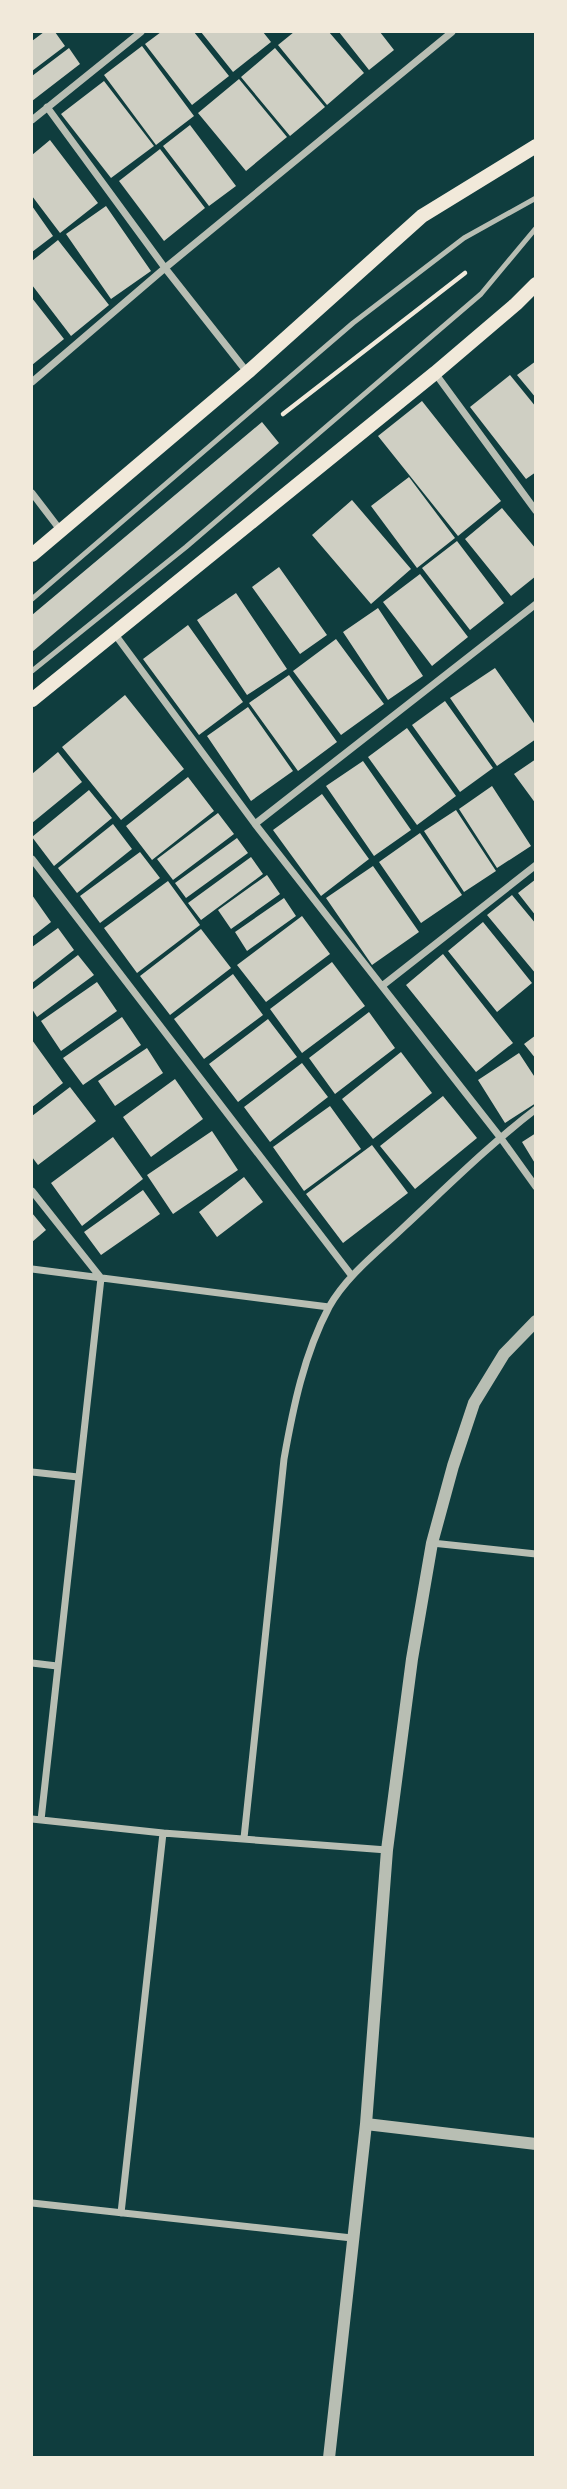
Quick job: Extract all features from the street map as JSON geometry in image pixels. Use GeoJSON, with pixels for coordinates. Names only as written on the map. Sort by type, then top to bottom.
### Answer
{"type":"FeatureCollection","features":[{"type":"Feature","properties":{"kind":"main road"},"geometry":{"type":"LineString","coordinates":[[32,555],[248,372],[422,216],[536,146]]}},
{"type":"Feature","properties":{"kind":"main road"},"geometry":{"type":"LineString","coordinates":[[32,700],[435,373],[536,284]]}},
{"type":"Feature","properties":{"kind":"street"},"geometry":{"type":"LineString","coordinates":[[32,120],[141,32]]}},
{"type":"Feature","properties":{"kind":"street"},"geometry":{"type":"LineString","coordinates":[[32,382],[165,268],[452,32]]}},
{"type":"Feature","properties":{"kind":"street"},"geometry":{"type":"LineString","coordinates":[[47,107],[165,268],[248,372]]}},
{"type":"Feature","properties":{"kind":"street"},"geometry":{"type":"LineString","coordinates":[[435,373],[536,511]]}},
{"type":"Feature","properties":{"kind":"street"},"geometry":{"type":"LineString","coordinates":[[32,493],[61,531]]}},
{"type":"Feature","properties":{"kind":"street"},"geometry":{"type":"LineString","coordinates":[[255,824],[536,604]]}},
{"type":"Feature","properties":{"kind":"street"},"geometry":{"type":"LineString","coordinates":[[114,632],[255,824],[500,1137],[536,1187]]}},
{"type":"Feature","properties":{"kind":"street"},"geometry":{"type":"LineString","coordinates":[[32,859],[352,1276]]}},
{"type":"Feature","properties":{"kind":"street"},"geometry":{"type":"LineString","coordinates":[[382,986],[536,865]]}},
{"type":"Feature","properties":{"kind":"street"},"geometry":{"type":"LineString","coordinates":[[244,1838],[284,1460],[303,1371],[329,1307],[352,1276],[500,1137],[536,1109]]}},
{"type":"Feature","properties":{"kind":"street"},"geometry":{"type":"LineString","coordinates":[[32,1191],[101,1278],[41,1820]]}},
{"type":"Feature","properties":{"kind":"street"},"geometry":{"type":"LineString","coordinates":[[32,1269],[329,1307]]}},
{"type":"Feature","properties":{"kind":"street"},"geometry":{"type":"LineString","coordinates":[[329,2458],[366,2124],[387,1850],[412,1658],[432,1543],[453,1466],[474,1404],[504,1354],[534,1323]]}},
{"type":"Feature","properties":{"kind":"street"},"geometry":{"type":"LineString","coordinates":[[32,1472],[78,1477]]}},
{"type":"Feature","properties":{"kind":"street"},"geometry":{"type":"LineString","coordinates":[[432,1543],[536,1555]]}},
{"type":"Feature","properties":{"kind":"street"},"geometry":{"type":"LineString","coordinates":[[32,1663],[57,1666]]}},
{"type":"Feature","properties":{"kind":"street"},"geometry":{"type":"LineString","coordinates":[[32,1819],[163,1833],[387,1850]]}},
{"type":"Feature","properties":{"kind":"street"},"geometry":{"type":"LineString","coordinates":[[121,2213],[163,1833]]}},
{"type":"Feature","properties":{"kind":"street"},"geometry":{"type":"LineString","coordinates":[[366,2124],[536,2144]]}},
{"type":"Feature","properties":{"kind":"street"},"geometry":{"type":"LineString","coordinates":[[32,2203],[352,2238]]}},
{"type":"Feature","properties":{"kind":"lane"},"geometry":{"type":"LineString","coordinates":[[32,599],[353,323],[464,239],[536,198]]}},
{"type":"Feature","properties":{"kind":"lane"},"geometry":{"type":"LineString","coordinates":[[32,671],[186,547],[481,294],[536,228]]}},
{"type":"Feature","properties":{"kind":"path"},"geometry":{"type":"LineString","coordinates":[[277,420],[466,273]]}},
{"type":"Feature","properties":{"kind":"building"},"geometry":{"type":"Polygon","coordinates":[[[44,32],[55,32],[65,46],[32,71],[32,41],[44,32]]]}},
{"type":"Feature","properties":{"kind":"building"},"geometry":{"type":"Polygon","coordinates":[[[161,32],[194,32],[229,76],[192,105],[145,44],[161,32]]]}},
{"type":"Feature","properties":{"kind":"building"},"geometry":{"type":"Polygon","coordinates":[[[201,32],[263,32],[271,42],[233,72],[201,32]]]}},
{"type":"Feature","properties":{"kind":"building"},"geometry":{"type":"Polygon","coordinates":[[[294,32],[329,32],[364,73],[327,105],[278,45],[294,32]]]}},
{"type":"Feature","properties":{"kind":"building"},"geometry":{"type":"Polygon","coordinates":[[[339,32],[380,32],[394,50],[369,70],[339,32]]]}},
{"type":"Feature","properties":{"kind":"building"},"geometry":{"type":"Polygon","coordinates":[[[142,46],[194,116],[156,145],[104,75],[142,46]]]}},
{"type":"Feature","properties":{"kind":"building"},"geometry":{"type":"Polygon","coordinates":[[[69,48],[80,64],[32,101],[32,76],[69,48]]]}},
{"type":"Feature","properties":{"kind":"building"},"geometry":{"type":"Polygon","coordinates":[[[275,48],[325,107],[290,136],[241,77],[275,48]]]}},
{"type":"Feature","properties":{"kind":"building"},"geometry":{"type":"Polygon","coordinates":[[[239,79],[287,137],[246,171],[198,113],[239,79]]]}},
{"type":"Feature","properties":{"kind":"building"},"geometry":{"type":"Polygon","coordinates":[[[104,81],[154,146],[111,178],[61,114],[104,81]]]}},
{"type":"Feature","properties":{"kind":"building"},"geometry":{"type":"Polygon","coordinates":[[[190,125],[236,186],[209,206],[163,146],[190,125]]]}},
{"type":"Feature","properties":{"kind":"building"},"geometry":{"type":"Polygon","coordinates":[[[50,140],[98,203],[60,233],[32,196],[32,155],[50,140]]]}},
{"type":"Feature","properties":{"kind":"building"},"geometry":{"type":"Polygon","coordinates":[[[160,149],[205,208],[164,241],[119,181],[160,149]]]}},
{"type":"Feature","properties":{"kind":"building"},"geometry":{"type":"Polygon","coordinates":[[[32,206],[53,236],[32,252],[32,206]]]}},
{"type":"Feature","properties":{"kind":"building"},"geometry":{"type":"Polygon","coordinates":[[[106,206],[151,271],[111,299],[66,234],[106,206]]]}},
{"type":"Feature","properties":{"kind":"building"},"geometry":{"type":"Polygon","coordinates":[[[58,240],[109,305],[71,336],[32,285],[32,261],[58,240]]]}},
{"type":"Feature","properties":{"kind":"building"},"geometry":{"type":"Polygon","coordinates":[[[32,298],[64,339],[32,365],[32,298]]]}},
{"type":"Feature","properties":{"kind":"building"},"geometry":{"type":"Polygon","coordinates":[[[536,361],[536,398],[517,375],[536,361]]]}},
{"type":"Feature","properties":{"kind":"building"},"geometry":{"type":"Polygon","coordinates":[[[510,375],[536,407],[536,472],[526,479],[470,407],[510,375]]]}},
{"type":"Feature","properties":{"kind":"building"},"geometry":{"type":"Polygon","coordinates":[[[422,401],[501,501],[458,536],[378,436],[422,401]]]}},
{"type":"Feature","properties":{"kind":"building"},"geometry":{"type":"Polygon","coordinates":[[[262,422],[279,443],[32,652],[32,615],[262,422]]]}},
{"type":"Feature","properties":{"kind":"building"},"geometry":{"type":"Polygon","coordinates":[[[409,477],[455,538],[417,568],[371,506],[409,477]]]}},
{"type":"Feature","properties":{"kind":"building"},"geometry":{"type":"Polygon","coordinates":[[[352,500],[411,569],[371,604],[312,535],[352,500]]]}},
{"type":"Feature","properties":{"kind":"building"},"geometry":{"type":"Polygon","coordinates":[[[502,508],[536,549],[536,576],[511,596],[465,539],[502,508]]]}},
{"type":"Feature","properties":{"kind":"building"},"geometry":{"type":"Polygon","coordinates":[[[457,541],[504,603],[470,630],[422,568],[457,541]]]}},
{"type":"Feature","properties":{"kind":"building"},"geometry":{"type":"Polygon","coordinates":[[[279,567],[327,635],[300,654],[252,587],[279,567]]]}},
{"type":"Feature","properties":{"kind":"building"},"geometry":{"type":"Polygon","coordinates":[[[420,574],[468,637],[432,666],[383,602],[420,574]]]}},
{"type":"Feature","properties":{"kind":"building"},"geometry":{"type":"Polygon","coordinates":[[[236,593],[287,669],[247,695],[197,620],[236,593]]]}},
{"type":"Feature","properties":{"kind":"building"},"geometry":{"type":"Polygon","coordinates":[[[378,608],[423,676],[388,700],[343,632],[378,608]]]}},
{"type":"Feature","properties":{"kind":"building"},"geometry":{"type":"Polygon","coordinates":[[[188,625],[243,702],[199,735],[143,659],[188,625]]]}},
{"type":"Feature","properties":{"kind":"building"},"geometry":{"type":"Polygon","coordinates":[[[336,639],[384,704],[341,735],[293,671],[336,639]]]}},
{"type":"Feature","properties":{"kind":"building"},"geometry":{"type":"Polygon","coordinates":[[[495,668],[536,726],[536,739],[497,766],[450,698],[495,668]]]}},
{"type":"Feature","properties":{"kind":"building"},"geometry":{"type":"Polygon","coordinates":[[[289,675],[337,742],[298,771],[249,703],[289,675]]]}},
{"type":"Feature","properties":{"kind":"building"},"geometry":{"type":"Polygon","coordinates":[[[125,695],[184,769],[121,820],[62,747],[125,695]]]}},
{"type":"Feature","properties":{"kind":"building"},"geometry":{"type":"Polygon","coordinates":[[[445,701],[493,768],[460,792],[412,725],[445,701]]]}},
{"type":"Feature","properties":{"kind":"building"},"geometry":{"type":"Polygon","coordinates":[[[248,707],[293,771],[251,801],[207,736],[248,707]]]}},
{"type":"Feature","properties":{"kind":"building"},"geometry":{"type":"Polygon","coordinates":[[[407,728],[456,796],[417,825],[368,757],[407,728]]]}},
{"type":"Feature","properties":{"kind":"building"},"geometry":{"type":"Polygon","coordinates":[[[58,752],[82,782],[32,823],[32,774],[58,752]]]}},
{"type":"Feature","properties":{"kind":"building"},"geometry":{"type":"Polygon","coordinates":[[[536,759],[536,804],[514,774],[536,759]]]}},
{"type":"Feature","properties":{"kind":"building"},"geometry":{"type":"Polygon","coordinates":[[[363,761],[411,830],[374,856],[326,786],[363,761]]]}},
{"type":"Feature","properties":{"kind":"building"},"geometry":{"type":"Polygon","coordinates":[[[188,777],[214,811],[152,860],[126,826],[188,777]]]}},
{"type":"Feature","properties":{"kind":"building"},"geometry":{"type":"Polygon","coordinates":[[[492,786],[531,846],[497,868],[459,809],[492,786]]]}},
{"type":"Feature","properties":{"kind":"building"},"geometry":{"type":"Polygon","coordinates":[[[89,790],[112,818],[54,866],[32,837],[89,790]]]}},
{"type":"Feature","properties":{"kind":"building"},"geometry":{"type":"Polygon","coordinates":[[[322,794],[369,859],[321,896],[273,830],[322,794]]]}},
{"type":"Feature","properties":{"kind":"building"},"geometry":{"type":"Polygon","coordinates":[[[456,810],[496,871],[464,892],[424,831],[456,810]]]}},
{"type":"Feature","properties":{"kind":"building"},"geometry":{"type":"Polygon","coordinates":[[[218,813],[234,834],[173,880],[157,859],[218,813]]]}},
{"type":"Feature","properties":{"kind":"building"},"geometry":{"type":"Polygon","coordinates":[[[113,824],[132,849],[77,893],[58,868],[113,824]]]}},
{"type":"Feature","properties":{"kind":"building"},"geometry":{"type":"Polygon","coordinates":[[[420,833],[462,895],[421,923],[379,862],[420,833]]]}},
{"type":"Feature","properties":{"kind":"building"},"geometry":{"type":"Polygon","coordinates":[[[237,838],[248,853],[186,898],[175,883],[237,838]]]}},
{"type":"Feature","properties":{"kind":"building"},"geometry":{"type":"Polygon","coordinates":[[[140,852],[160,878],[100,923],[80,896],[140,852]]]}},
{"type":"Feature","properties":{"kind":"building"},"geometry":{"type":"Polygon","coordinates":[[[251,857],[263,874],[201,920],[188,903],[251,857]]]}},
{"type":"Feature","properties":{"kind":"building"},"geometry":{"type":"Polygon","coordinates":[[[373,866],[419,932],[372,965],[326,898],[373,866]]]}},
{"type":"Feature","properties":{"kind":"building"},"geometry":{"type":"Polygon","coordinates":[[[267,875],[280,894],[231,929],[218,910],[267,875]]]}},
{"type":"Feature","properties":{"kind":"building"},"geometry":{"type":"Polygon","coordinates":[[[536,879],[536,916],[518,893],[536,879]]]}},
{"type":"Feature","properties":{"kind":"building"},"geometry":{"type":"Polygon","coordinates":[[[168,881],[200,925],[137,973],[104,928],[168,881]]]}},
{"type":"Feature","properties":{"kind":"building"},"geometry":{"type":"Polygon","coordinates":[[[32,895],[51,922],[32,937],[32,895]]]}},
{"type":"Feature","properties":{"kind":"building"},"geometry":{"type":"Polygon","coordinates":[[[512,895],[536,924],[536,974],[487,915],[512,895]]]}},
{"type":"Feature","properties":{"kind":"building"},"geometry":{"type":"Polygon","coordinates":[[[284,898],[296,916],[247,951],[235,932],[284,898]]]}},
{"type":"Feature","properties":{"kind":"building"},"geometry":{"type":"Polygon","coordinates":[[[302,916],[330,954],[266,1002],[237,965],[302,916]]]}},
{"type":"Feature","properties":{"kind":"building"},"geometry":{"type":"Polygon","coordinates":[[[483,922],[532,983],[497,1012],[448,951],[483,922]]]}},
{"type":"Feature","properties":{"kind":"building"},"geometry":{"type":"Polygon","coordinates":[[[58,928],[74,950],[32,983],[32,947],[58,928]]]}},
{"type":"Feature","properties":{"kind":"building"},"geometry":{"type":"Polygon","coordinates":[[[201,929],[231,968],[170,1015],[140,976],[201,929]]]}},
{"type":"Feature","properties":{"kind":"building"},"geometry":{"type":"Polygon","coordinates":[[[443,954],[513,1043],[476,1072],[406,985],[443,954]]]}},
{"type":"Feature","properties":{"kind":"building"},"geometry":{"type":"Polygon","coordinates":[[[78,955],[94,975],[37,1017],[32,1009],[32,990],[78,955]]]}},
{"type":"Feature","properties":{"kind":"building"},"geometry":{"type":"Polygon","coordinates":[[[332,962],[365,1006],[302,1053],[270,1009],[332,962]]]}},
{"type":"Feature","properties":{"kind":"building"},"geometry":{"type":"Polygon","coordinates":[[[233,974],[263,1015],[204,1059],[174,1019],[233,974]]]}},
{"type":"Feature","properties":{"kind":"building"},"geometry":{"type":"Polygon","coordinates":[[[97,982],[117,1011],[61,1051],[41,1021],[97,982]]]}},
{"type":"Feature","properties":{"kind":"building"},"geometry":{"type":"Polygon","coordinates":[[[369,1012],[395,1048],[335,1094],[309,1058],[369,1012]]]}},
{"type":"Feature","properties":{"kind":"building"},"geometry":{"type":"Polygon","coordinates":[[[122,1017],[141,1045],[83,1085],[63,1058],[122,1017]]]}},
{"type":"Feature","properties":{"kind":"building"},"geometry":{"type":"Polygon","coordinates":[[[268,1019],[297,1057],[238,1102],[209,1064],[268,1019]]]}},
{"type":"Feature","properties":{"kind":"building"},"geometry":{"type":"Polygon","coordinates":[[[536,1035],[536,1059],[524,1044],[536,1035]]]}},
{"type":"Feature","properties":{"kind":"building"},"geometry":{"type":"Polygon","coordinates":[[[32,1040],[63,1083],[32,1107],[32,1040]]]}},
{"type":"Feature","properties":{"kind":"building"},"geometry":{"type":"Polygon","coordinates":[[[147,1048],[163,1073],[115,1106],[98,1081],[147,1048]]]}},
{"type":"Feature","properties":{"kind":"building"},"geometry":{"type":"Polygon","coordinates":[[[401,1052],[432,1093],[373,1139],[342,1099],[401,1052]]]}},
{"type":"Feature","properties":{"kind":"building"},"geometry":{"type":"Polygon","coordinates":[[[519,1053],[536,1079],[536,1103],[505,1123],[478,1080],[519,1053]]]}},
{"type":"Feature","properties":{"kind":"building"},"geometry":{"type":"Polygon","coordinates":[[[302,1063],[328,1097],[270,1142],[244,1107],[302,1063]]]}},
{"type":"Feature","properties":{"kind":"building"},"geometry":{"type":"Polygon","coordinates":[[[175,1079],[203,1119],[151,1157],[123,1117],[175,1079]]]}},
{"type":"Feature","properties":{"kind":"building"},"geometry":{"type":"Polygon","coordinates":[[[70,1087],[96,1121],[38,1165],[32,1157],[32,1116],[70,1087]]]}},
{"type":"Feature","properties":{"kind":"building"},"geometry":{"type":"Polygon","coordinates":[[[443,1096],[477,1138],[415,1189],[380,1146],[443,1096]]]}},
{"type":"Feature","properties":{"kind":"building"},"geometry":{"type":"Polygon","coordinates":[[[330,1106],[361,1149],[304,1191],[273,1147],[330,1106]]]}},
{"type":"Feature","properties":{"kind":"building"},"geometry":{"type":"Polygon","coordinates":[[[212,1131],[238,1170],[173,1214],[147,1175],[212,1131]]]}},
{"type":"Feature","properties":{"kind":"building"},"geometry":{"type":"Polygon","coordinates":[[[536,1133],[536,1165],[522,1142],[536,1133]]]}},
{"type":"Feature","properties":{"kind":"building"},"geometry":{"type":"Polygon","coordinates":[[[113,1137],[143,1179],[82,1226],[51,1183],[113,1137]]]}},
{"type":"Feature","properties":{"kind":"building"},"geometry":{"type":"Polygon","coordinates":[[[372,1145],[408,1193],[343,1243],[306,1194],[372,1145]]]}},
{"type":"Feature","properties":{"kind":"building"},"geometry":{"type":"Polygon","coordinates":[[[244,1177],[263,1202],[217,1237],[199,1212],[244,1177]]]}},
{"type":"Feature","properties":{"kind":"building"},"geometry":{"type":"Polygon","coordinates":[[[143,1190],[160,1214],[101,1255],[84,1232],[143,1190]]]}},
{"type":"Feature","properties":{"kind":"building"},"geometry":{"type":"Polygon","coordinates":[[[32,1213],[46,1230],[32,1242],[32,1213]]]}}]}
